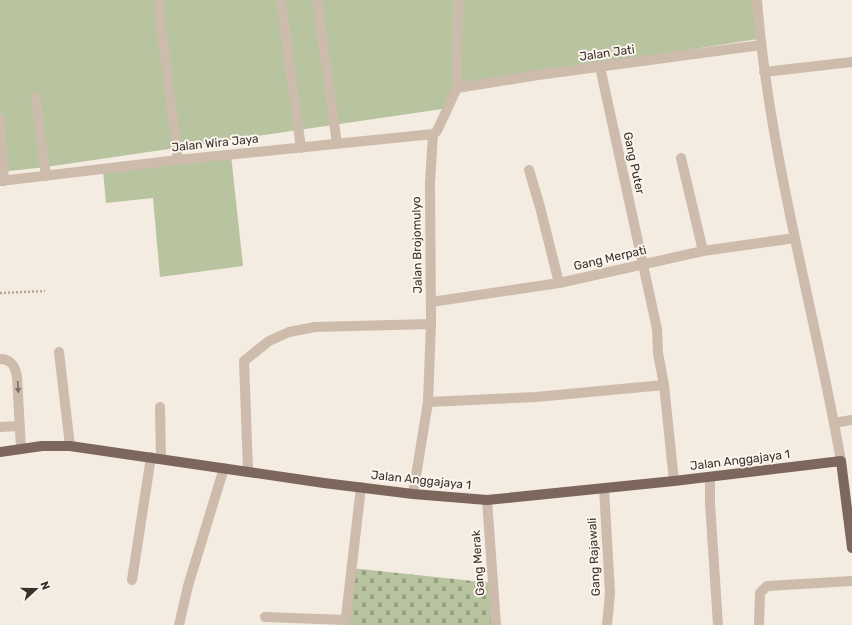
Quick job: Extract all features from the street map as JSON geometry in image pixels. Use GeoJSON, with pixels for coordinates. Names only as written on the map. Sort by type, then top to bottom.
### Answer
{"type":"FeatureCollection","features":[{"type":"Feature","properties":{"kind":"main road","name":"Jalan Anggajaya 1"},"geometry":{"type":"LineString","coordinates":[[0,452],[70,446],[413,494],[487,500],[674,481],[841,461]]}},
{"type":"Feature","properties":{"kind":"main road"},"geometry":{"type":"LineString","coordinates":[[841,461],[852,548]]}},
{"type":"Feature","properties":{"kind":"street"},"geometry":{"type":"LineString","coordinates":[[158,0],[178,160]]}},
{"type":"Feature","properties":{"kind":"street"},"geometry":{"type":"LineString","coordinates":[[281,0],[301,148]]}},
{"type":"Feature","properties":{"kind":"street"},"geometry":{"type":"LineString","coordinates":[[317,0],[337,144]]}},
{"type":"Feature","properties":{"kind":"street","name":"Jalan Brojomulyo"},"geometry":{"type":"LineString","coordinates":[[413,494],[428,402],[431,324],[430,183],[433,134],[437,131],[457,88],[458,0]]}},
{"type":"Feature","properties":{"kind":"street"},"geometry":{"type":"LineString","coordinates":[[757,0],[764,72],[795,238],[841,461]]}},
{"type":"Feature","properties":{"kind":"street","name":"Jalan Jati"},"geometry":{"type":"LineString","coordinates":[[457,88],[761,45]]}},
{"type":"Feature","properties":{"kind":"street"},"geometry":{"type":"LineString","coordinates":[[764,72],[852,62]]}},
{"type":"Feature","properties":{"kind":"street","name":"Gang Puter"},"geometry":{"type":"LineString","coordinates":[[600,67],[657,328],[658,353],[664,385],[674,481]]}},
{"type":"Feature","properties":{"kind":"street"},"geometry":{"type":"LineString","coordinates":[[36,98],[46,176]]}},
{"type":"Feature","properties":{"kind":"street"},"geometry":{"type":"LineString","coordinates":[[0,119],[2,181]]}},
{"type":"Feature","properties":{"kind":"street","name":"Jalan Wira Jaya"},"geometry":{"type":"LineString","coordinates":[[2,181],[178,160],[433,134]]}},
{"type":"Feature","properties":{"kind":"street"},"geometry":{"type":"LineString","coordinates":[[682,158],[703,251]]}},
{"type":"Feature","properties":{"kind":"street"},"geometry":{"type":"LineString","coordinates":[[529,170],[559,283]]}},
{"type":"Feature","properties":{"kind":"street","name":"Gang Merpati"},"geometry":{"type":"LineString","coordinates":[[431,302],[559,283],[703,251],[795,238]]}},
{"type":"Feature","properties":{"kind":"street"},"geometry":{"type":"LineString","coordinates":[[248,471],[244,361],[269,341],[290,332],[315,327],[431,324]]}},
{"type":"Feature","properties":{"kind":"street"},"geometry":{"type":"LineString","coordinates":[[59,352],[70,446]]}},
{"type":"Feature","properties":{"kind":"street"},"geometry":{"type":"LineString","coordinates":[[0,359],[10,361],[15,369],[21,449]]}},
{"type":"Feature","properties":{"kind":"street"},"geometry":{"type":"LineString","coordinates":[[428,402],[536,397],[664,385]]}},
{"type":"Feature","properties":{"kind":"street"},"geometry":{"type":"LineString","coordinates":[[132,580],[156,458],[160,407]]}},
{"type":"Feature","properties":{"kind":"street"},"geometry":{"type":"LineString","coordinates":[[834,424],[852,420]]}},
{"type":"Feature","properties":{"kind":"street"},"geometry":{"type":"LineString","coordinates":[[0,427],[20,426]]}},
{"type":"Feature","properties":{"kind":"street"},"geometry":{"type":"LineString","coordinates":[[179,625],[188,586],[224,468]]}},
{"type":"Feature","properties":{"kind":"street"},"geometry":{"type":"LineString","coordinates":[[710,477],[710,503],[718,625]]}},
{"type":"Feature","properties":{"kind":"street"},"geometry":{"type":"LineString","coordinates":[[265,618],[345,623],[361,487]]}},
{"type":"Feature","properties":{"kind":"street","name":"Gang Rajawali"},"geometry":{"type":"LineString","coordinates":[[604,488],[610,593],[607,625]]}},
{"type":"Feature","properties":{"kind":"street","name":"Gang Merak"},"geometry":{"type":"LineString","coordinates":[[487,500],[496,625]]}},
{"type":"Feature","properties":{"kind":"street"},"geometry":{"type":"LineString","coordinates":[[759,625],[760,593],[767,586],[852,581]]}},
{"type":"Feature","properties":{"kind":"path"},"geometry":{"type":"LineString","coordinates":[[0,293],[45,291]]}},
{"type":"Feature","properties":{"kind":"green space"},"geometry":{"type":"Polygon","coordinates":[[[0,0],[754,0],[758,39],[457,86],[449,108],[46,167],[0,172],[0,0]]]}},
{"type":"Feature","properties":{"kind":"green space"},"geometry":{"type":"Polygon","coordinates":[[[231,155],[243,266],[160,277],[153,198],[106,203],[103,170],[231,155]]]}},
{"type":"Feature","properties":{"kind":"green space"},"geometry":{"type":"Polygon","coordinates":[[[351,568],[492,583],[496,625],[345,625],[351,568]]]}}]}
